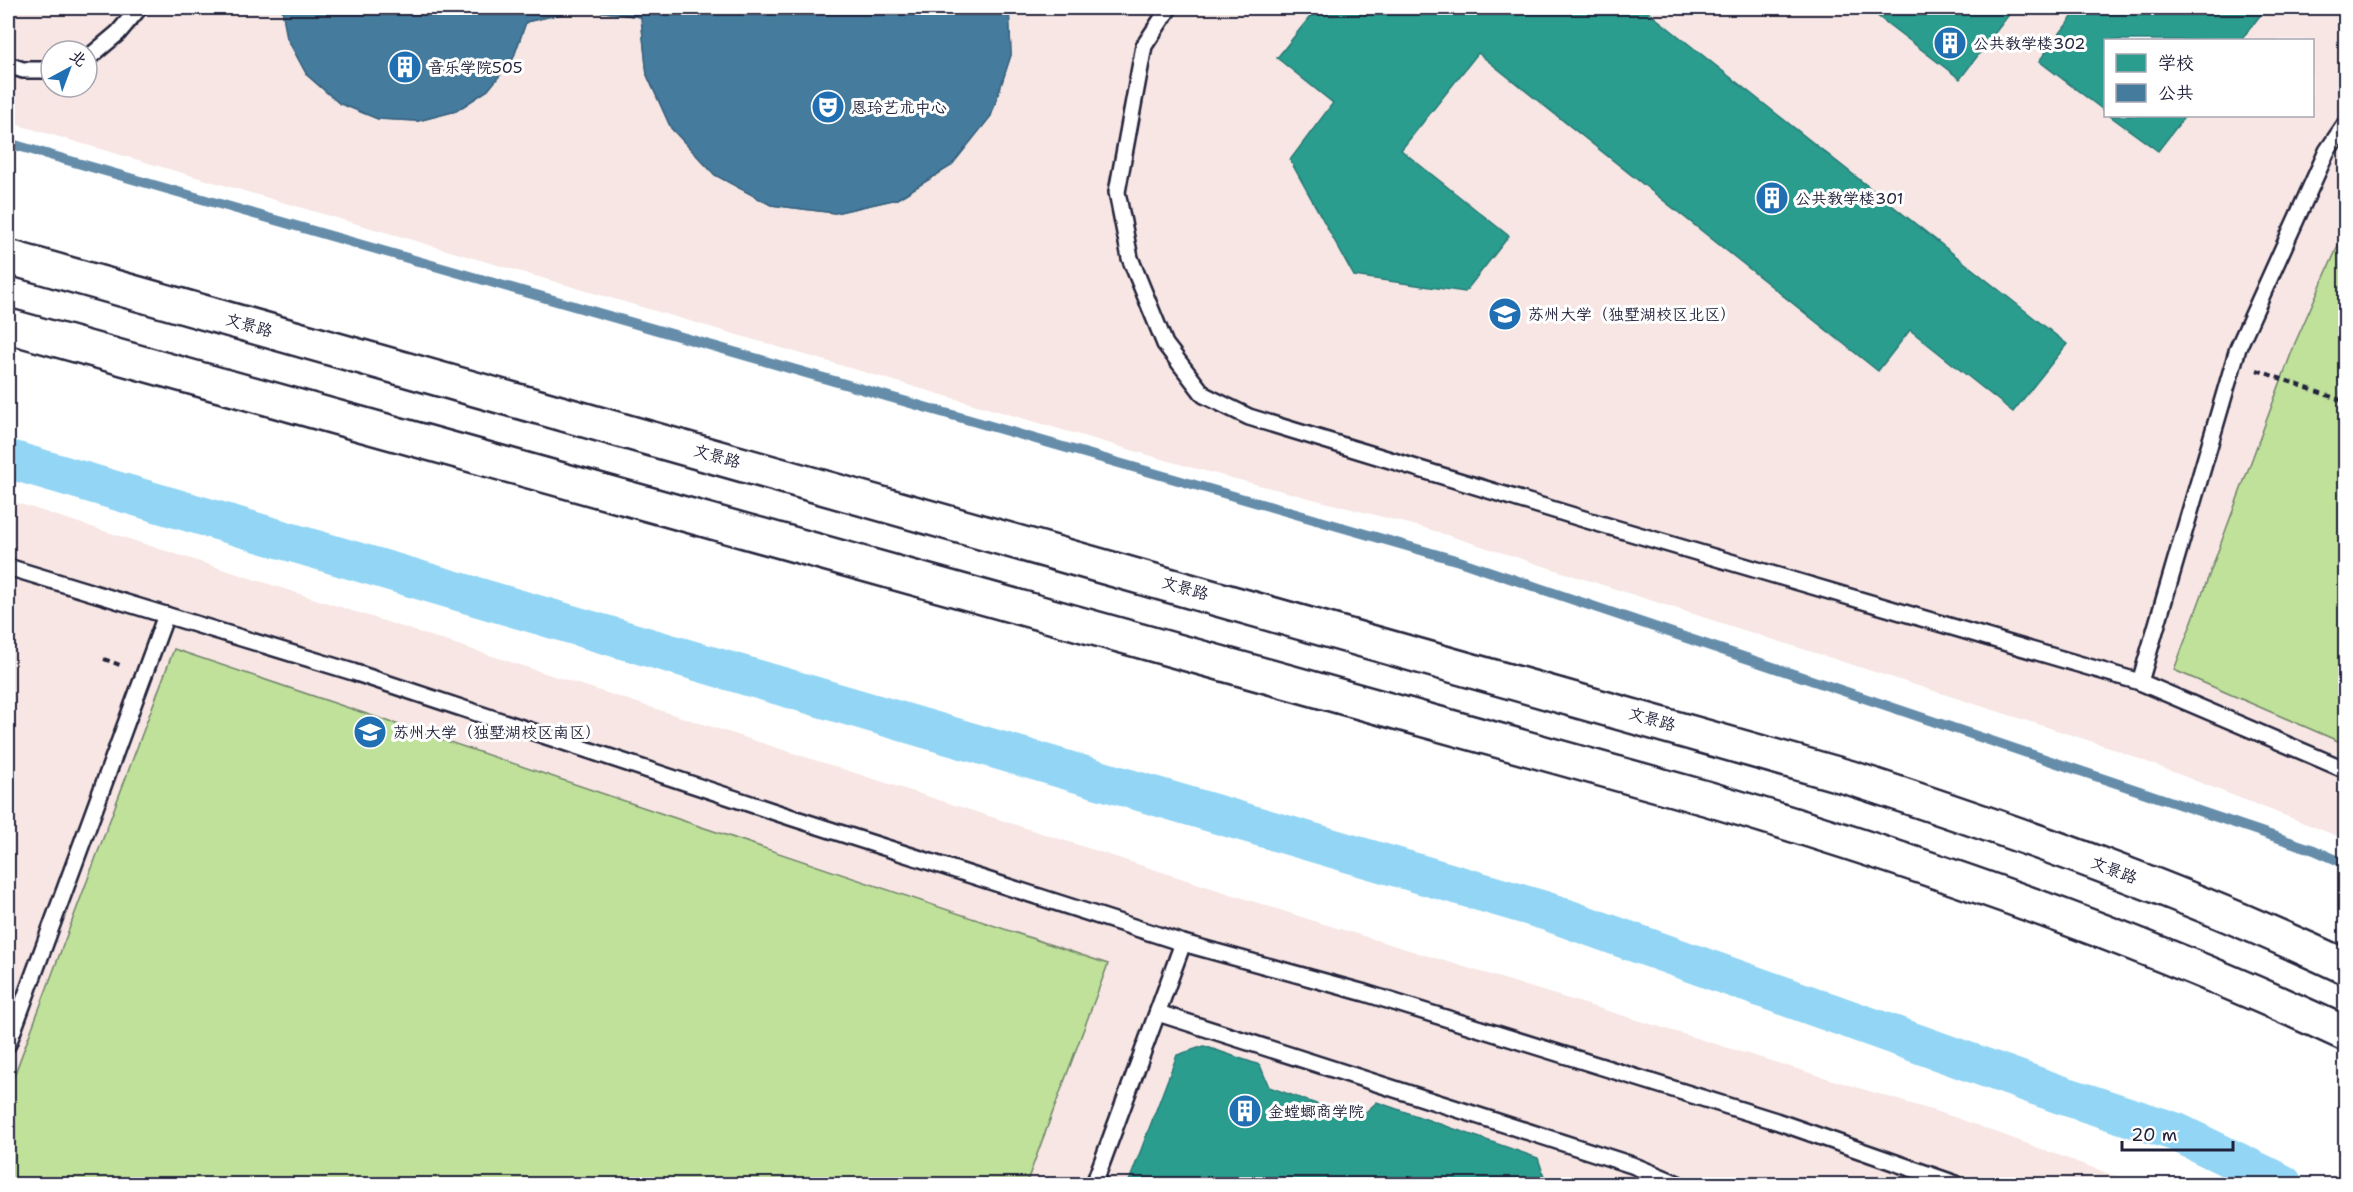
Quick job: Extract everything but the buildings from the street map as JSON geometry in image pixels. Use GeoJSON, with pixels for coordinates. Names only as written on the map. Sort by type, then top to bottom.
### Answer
{"type":"FeatureCollection","features":[{"type":"Feature","properties":{"kind":"main road","name":"文景路"},"geometry":{"type":"LineString","coordinates":[[8,257],[1840,774],[2098,863],[2220,912],[2346,967]]}},
{"type":"Feature","properties":{"kind":"main road"},"geometry":{"type":"LineString","coordinates":[[8,326],[1686,793],[1833,836],[1956,877],[2076,921],[2196,968],[2346,1034]]}},
{"type":"Feature","properties":{"kind":"lane"},"geometry":{"type":"LineString","coordinates":[[99,49],[118,33],[138,8]]}},
{"type":"Feature","properties":{"kind":"lane"},"geometry":{"type":"LineString","coordinates":[[1169,8],[1144,46],[1117,192],[1130,258],[1165,344],[1204,395],[1249,417],[1587,520],[2140,682],[2346,770]]}},
{"type":"Feature","properties":{"kind":"lane"},"geometry":{"type":"LineString","coordinates":[[8,65],[23,70],[39,70]]}},
{"type":"Feature","properties":{"kind":"lane"},"geometry":{"type":"LineString","coordinates":[[2140,682],[2234,362],[2327,151],[2346,123]]}},
{"type":"Feature","properties":{"kind":"lane"},"geometry":{"type":"LineString","coordinates":[[8,567],[353,672],[793,818],[1183,943],[1365,993],[1765,1117],[1956,1185]]}},
{"type":"Feature","properties":{"kind":"lane"},"geometry":{"type":"LineString","coordinates":[[8,1044],[166,615]]}},
{"type":"Feature","properties":{"kind":"lane"},"geometry":{"type":"LineString","coordinates":[[1094,1185],[1183,943]]}},
{"type":"Feature","properties":{"kind":"lane"},"geometry":{"type":"LineString","coordinates":[[1158,1013],[1632,1165],[1678,1185]]}},
{"type":"Feature","properties":{"kind":"path"},"geometry":{"type":"LineString","coordinates":[[2234,362],[2346,402]]}},
{"type":"Feature","properties":{"kind":"shaded area","name":"苏州大学（独墅湖校区北区）"},"geometry":{"type":"Polygon","coordinates":[[[8,8],[2345,8],[2345,839],[2106,746],[1425,528],[1186,466],[8,122],[8,8]]]}},
{"type":"Feature","properties":{"kind":"shaded area","name":"苏州大学（独墅湖校区南区）"},"geometry":{"type":"Polygon","coordinates":[[[8,500],[1314,921],[1957,1118],[2137,1184],[8,1184],[8,500]]]}},
{"type":"Feature","properties":{"kind":"green space"},"geometry":{"type":"Polygon","coordinates":[[[2345,230],[2345,744],[2174,670],[2295,343],[2345,230]]]}},
{"type":"Feature","properties":{"kind":"green space"},"geometry":{"type":"Polygon","coordinates":[[[174,649],[1108,964],[1026,1184],[8,1184],[8,1092],[174,649]]]}},
{"type":"Feature","properties":{"kind":"waterway"},"geometry":{"type":"LineString","coordinates":[[8,143],[1459,561],[2314,850],[2346,864]]}},
{"type":"Feature","properties":{"kind":"waterway"},"geometry":{"type":"LineString","coordinates":[[8,459],[1546,911],[2059,1094],[2176,1132],[2283,1184]]}},
{"type":"Feature","properties":{"kind":"place","name":"公共教学楼302"},"geometry":{"type":"Point","coordinates":[1950,43]}},
{"type":"Feature","properties":{"kind":"place","name":"音乐学院505"},"geometry":{"type":"Point","coordinates":[405,67]}},
{"type":"Feature","properties":{"kind":"place","name":"恩玲艺术中心"},"geometry":{"type":"Point","coordinates":[828,107]}},
{"type":"Feature","properties":{"kind":"place","name":"公共教学楼301"},"geometry":{"type":"Point","coordinates":[1772,198]}},
{"type":"Feature","properties":{"kind":"place","name":"苏州大学（独墅湖校区北区）"},"geometry":{"type":"Point","coordinates":[1505,314]}},
{"type":"Feature","properties":{"kind":"place","name":"苏州大学（独墅湖校区南区）"},"geometry":{"type":"Point","coordinates":[370,732]}},
{"type":"Feature","properties":{"kind":"place","name":"金螳螂商学院"},"geometry":{"type":"Point","coordinates":[1245,1111]}}]}
